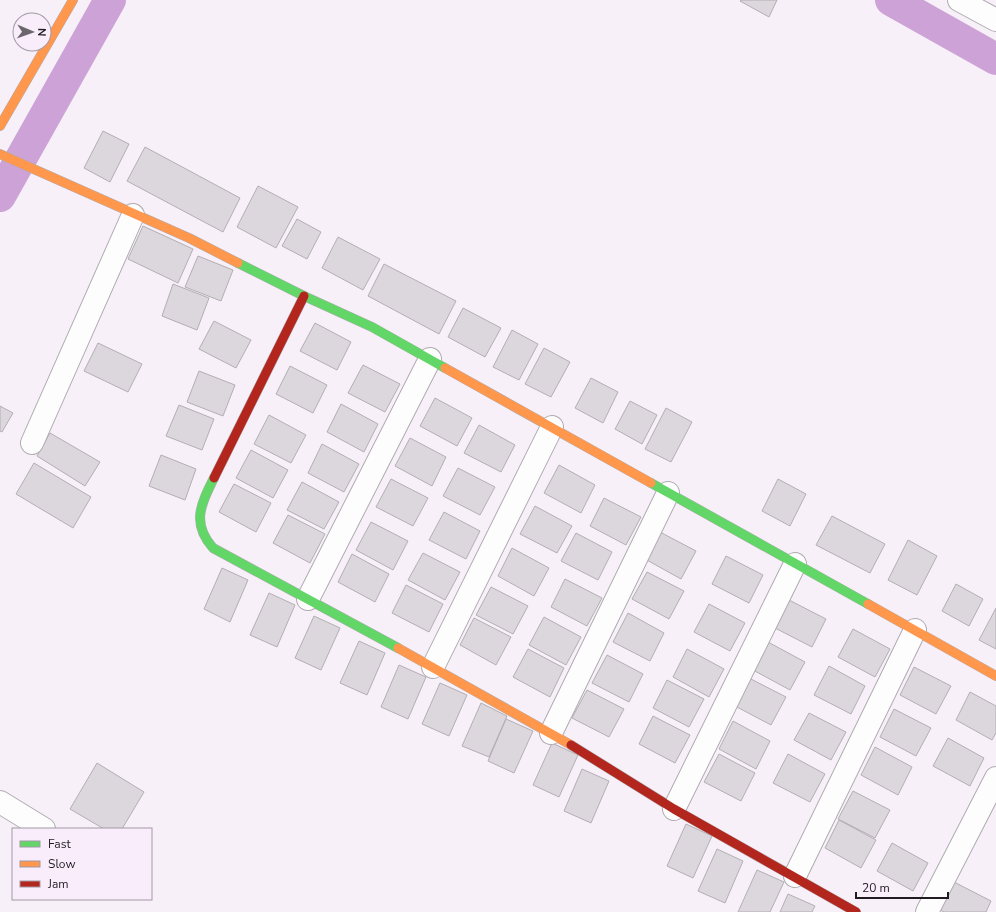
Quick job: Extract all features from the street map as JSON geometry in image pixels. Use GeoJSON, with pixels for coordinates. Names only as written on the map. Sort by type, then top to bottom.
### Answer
{"type":"FeatureCollection","features":[{"type":"Feature","properties":{"kind":"street"},"geometry":{"type":"LineString","coordinates":[[0,126],[73,0]]}},
{"type":"Feature","properties":{"kind":"street"},"geometry":{"type":"LineString","coordinates":[[959,0],[996,20]]}},
{"type":"Feature","properties":{"kind":"street"},"geometry":{"type":"LineString","coordinates":[[2,155],[133,215],[189,238],[304,296],[372,327],[996,676]]}},
{"type":"Feature","properties":{"kind":"street"},"geometry":{"type":"LineString","coordinates":[[32,444],[133,215]]}},
{"type":"Feature","properties":{"kind":"street"},"geometry":{"type":"LineString","coordinates":[[304,296],[206,494],[201,508],[199,526],[204,539],[213,548],[550,733],[674,809],[795,876],[856,912]]}},
{"type":"Feature","properties":{"kind":"street"},"geometry":{"type":"LineString","coordinates":[[308,599],[430,359]]}},
{"type":"Feature","properties":{"kind":"street"},"geometry":{"type":"LineString","coordinates":[[433,668],[552,427]]}},
{"type":"Feature","properties":{"kind":"street"},"geometry":{"type":"LineString","coordinates":[[550,733],[668,493]]}},
{"type":"Feature","properties":{"kind":"street"},"geometry":{"type":"LineString","coordinates":[[674,809],[795,564]]}},
{"type":"Feature","properties":{"kind":"street"},"geometry":{"type":"LineString","coordinates":[[795,876],[916,630]]}},
{"type":"Feature","properties":{"kind":"street"},"geometry":{"type":"LineString","coordinates":[[927,912],[996,778]]}},
{"type":"Feature","properties":{"kind":"street"},"geometry":{"type":"LineString","coordinates":[[0,802],[42,828]]}},
{"type":"Feature","properties":{"kind":"building"},"geometry":{"type":"Polygon","coordinates":[[[777,0],[769,17],[740,1],[777,0]]]}},
{"type":"Feature","properties":{"kind":"building"},"geometry":{"type":"Polygon","coordinates":[[[103,131],[129,144],[110,182],[84,168],[103,131]]]}},
{"type":"Feature","properties":{"kind":"building"},"geometry":{"type":"Polygon","coordinates":[[[145,147],[240,198],[223,232],[127,181],[145,147]]]}},
{"type":"Feature","properties":{"kind":"building"},"geometry":{"type":"Polygon","coordinates":[[[258,186],[298,207],[276,248],[237,227],[258,186]]]}},
{"type":"Feature","properties":{"kind":"building"},"geometry":{"type":"Polygon","coordinates":[[[297,219],[321,232],[307,259],[282,246],[297,219]]]}},
{"type":"Feature","properties":{"kind":"building"},"geometry":{"type":"Polygon","coordinates":[[[143,226],[193,249],[178,283],[128,259],[143,226]]]}},
{"type":"Feature","properties":{"kind":"building"},"geometry":{"type":"Polygon","coordinates":[[[338,237],[380,259],[363,290],[322,268],[338,237]]]}},
{"type":"Feature","properties":{"kind":"building"},"geometry":{"type":"Polygon","coordinates":[[[198,256],[233,270],[221,301],[185,287],[198,256]]]}},
{"type":"Feature","properties":{"kind":"building"},"geometry":{"type":"Polygon","coordinates":[[[384,264],[456,301],[439,334],[368,296],[384,264]]]}},
{"type":"Feature","properties":{"kind":"building"},"geometry":{"type":"Polygon","coordinates":[[[173,284],[209,298],[197,330],[162,316],[173,284]]]}},
{"type":"Feature","properties":{"kind":"building"},"geometry":{"type":"Polygon","coordinates":[[[463,308],[501,328],[485,357],[448,337],[463,308]]]}},
{"type":"Feature","properties":{"kind":"building"},"geometry":{"type":"Polygon","coordinates":[[[214,321],[251,340],[236,368],[199,349],[214,321]]]}},
{"type":"Feature","properties":{"kind":"building"},"geometry":{"type":"Polygon","coordinates":[[[315,323],[351,342],[337,370],[300,351],[315,323]]]}},
{"type":"Feature","properties":{"kind":"building"},"geometry":{"type":"Polygon","coordinates":[[[512,330],[538,344],[519,380],[493,367],[512,330]]]}},
{"type":"Feature","properties":{"kind":"building"},"geometry":{"type":"Polygon","coordinates":[[[98,343],[142,364],[128,392],[84,371],[98,343]]]}},
{"type":"Feature","properties":{"kind":"building"},"geometry":{"type":"Polygon","coordinates":[[[544,348],[570,362],[551,397],[525,384],[544,348]]]}},
{"type":"Feature","properties":{"kind":"building"},"geometry":{"type":"Polygon","coordinates":[[[363,365],[400,384],[385,412],[348,393],[363,365]]]}},
{"type":"Feature","properties":{"kind":"building"},"geometry":{"type":"Polygon","coordinates":[[[290,366],[327,385],[313,413],[276,394],[290,366]]]}},
{"type":"Feature","properties":{"kind":"building"},"geometry":{"type":"Polygon","coordinates":[[[199,371],[235,385],[223,416],[187,402],[199,371]]]}},
{"type":"Feature","properties":{"kind":"building"},"geometry":{"type":"Polygon","coordinates":[[[591,378],[618,392],[603,423],[575,408],[591,378]]]}},
{"type":"Feature","properties":{"kind":"building"},"geometry":{"type":"Polygon","coordinates":[[[435,398],[472,418],[457,446],[420,426],[435,398]]]}},
{"type":"Feature","properties":{"kind":"building"},"geometry":{"type":"Polygon","coordinates":[[[630,401],[657,415],[642,444],[615,429],[630,401]]]}},
{"type":"Feature","properties":{"kind":"building"},"geometry":{"type":"Polygon","coordinates":[[[341,404],[378,424],[364,452],[327,432],[341,404]]]}},
{"type":"Feature","properties":{"kind":"building"},"geometry":{"type":"Polygon","coordinates":[[[179,405],[214,419],[202,450],[166,436],[179,405]]]}},
{"type":"Feature","properties":{"kind":"building"},"geometry":{"type":"Polygon","coordinates":[[[0,406],[13,413],[2,432],[0,431],[0,406]]]}},
{"type":"Feature","properties":{"kind":"building"},"geometry":{"type":"Polygon","coordinates":[[[666,408],[692,422],[671,462],[645,449],[666,408]]]}},
{"type":"Feature","properties":{"kind":"building"},"geometry":{"type":"Polygon","coordinates":[[[269,415],[306,435],[291,463],[254,444],[269,415]]]}},
{"type":"Feature","properties":{"kind":"building"},"geometry":{"type":"Polygon","coordinates":[[[479,425],[515,445],[501,472],[464,453],[479,425]]]}},
{"type":"Feature","properties":{"kind":"building"},"geometry":{"type":"Polygon","coordinates":[[[50,433],[100,462],[85,486],[37,456],[50,433]]]}},
{"type":"Feature","properties":{"kind":"building"},"geometry":{"type":"Polygon","coordinates":[[[410,438],[446,457],[432,486],[395,466],[410,438]]]}},
{"type":"Feature","properties":{"kind":"building"},"geometry":{"type":"Polygon","coordinates":[[[322,444],[359,464],[344,492],[308,473],[322,444]]]}},
{"type":"Feature","properties":{"kind":"building"},"geometry":{"type":"Polygon","coordinates":[[[251,450],[288,470],[273,498],[236,478],[251,450]]]}},
{"type":"Feature","properties":{"kind":"building"},"geometry":{"type":"Polygon","coordinates":[[[161,455],[196,469],[185,500],[149,486],[161,455]]]}},
{"type":"Feature","properties":{"kind":"building"},"geometry":{"type":"Polygon","coordinates":[[[34,463],[91,497],[73,528],[16,494],[34,463]]]}},
{"type":"Feature","properties":{"kind":"building"},"geometry":{"type":"Polygon","coordinates":[[[559,465],[595,485],[581,513],[544,493],[559,465]]]}},
{"type":"Feature","properties":{"kind":"building"},"geometry":{"type":"Polygon","coordinates":[[[458,468],[495,487],[480,515],[443,496],[458,468]]]}},
{"type":"Feature","properties":{"kind":"building"},"geometry":{"type":"Polygon","coordinates":[[[391,479],[428,498],[413,526],[376,507],[391,479]]]}},
{"type":"Feature","properties":{"kind":"building"},"geometry":{"type":"Polygon","coordinates":[[[778,479],[806,494],[790,526],[762,511],[778,479]]]}},
{"type":"Feature","properties":{"kind":"building"},"geometry":{"type":"Polygon","coordinates":[[[302,482],[339,502],[324,529],[287,510],[302,482]]]}},
{"type":"Feature","properties":{"kind":"building"},"geometry":{"type":"Polygon","coordinates":[[[234,484],[271,503],[256,532],[219,512],[234,484]]]}},
{"type":"Feature","properties":{"kind":"building"},"geometry":{"type":"Polygon","coordinates":[[[604,498],[641,517],[626,545],[590,526],[604,498]]]}},
{"type":"Feature","properties":{"kind":"building"},"geometry":{"type":"Polygon","coordinates":[[[535,506],[572,526],[557,553],[520,534],[535,506]]]}},
{"type":"Feature","properties":{"kind":"building"},"geometry":{"type":"Polygon","coordinates":[[[444,512],[480,531],[466,559],[429,540],[444,512]]]}},
{"type":"Feature","properties":{"kind":"building"},"geometry":{"type":"Polygon","coordinates":[[[288,515],[325,534],[310,563],[273,543],[288,515]]]}},
{"type":"Feature","properties":{"kind":"building"},"geometry":{"type":"Polygon","coordinates":[[[832,516],[885,544],[870,573],[816,545],[832,516]]]}},
{"type":"Feature","properties":{"kind":"building"},"geometry":{"type":"Polygon","coordinates":[[[371,522],[408,541],[393,570],[356,550],[371,522]]]}},
{"type":"Feature","properties":{"kind":"building"},"geometry":{"type":"Polygon","coordinates":[[[660,532],[696,551],[681,579],[645,559],[660,532]]]}},
{"type":"Feature","properties":{"kind":"building"},"geometry":{"type":"Polygon","coordinates":[[[576,533],[612,552],[598,580],[561,561],[576,533]]]}},
{"type":"Feature","properties":{"kind":"building"},"geometry":{"type":"Polygon","coordinates":[[[908,540],[937,556],[917,595],[888,580],[908,540]]]}},
{"type":"Feature","properties":{"kind":"building"},"geometry":{"type":"Polygon","coordinates":[[[512,548],[549,568],[534,596],[498,576],[512,548]]]}},
{"type":"Feature","properties":{"kind":"building"},"geometry":{"type":"Polygon","coordinates":[[[423,553],[460,572],[445,600],[408,580],[423,553]]]}},
{"type":"Feature","properties":{"kind":"building"},"geometry":{"type":"Polygon","coordinates":[[[352,554],[389,574],[375,602],[338,582],[352,554]]]}},
{"type":"Feature","properties":{"kind":"building"},"geometry":{"type":"Polygon","coordinates":[[[726,556],[763,575],[749,603],[712,584],[726,556]]]}},
{"type":"Feature","properties":{"kind":"building"},"geometry":{"type":"Polygon","coordinates":[[[222,568],[248,580],[230,622],[204,609],[222,568]]]}},
{"type":"Feature","properties":{"kind":"building"},"geometry":{"type":"Polygon","coordinates":[[[647,572],[684,591],[669,619],[632,599],[647,572]]]}},
{"type":"Feature","properties":{"kind":"building"},"geometry":{"type":"Polygon","coordinates":[[[565,579],[602,598],[587,626],[551,607],[565,579]]]}},
{"type":"Feature","properties":{"kind":"building"},"geometry":{"type":"Polygon","coordinates":[[[956,584],[983,599],[969,626],[942,611],[956,584]]]}},
{"type":"Feature","properties":{"kind":"building"},"geometry":{"type":"Polygon","coordinates":[[[406,585],[443,604],[429,632],[392,613],[406,585]]]}},
{"type":"Feature","properties":{"kind":"building"},"geometry":{"type":"Polygon","coordinates":[[[491,587],[528,606],[513,634],[476,615],[491,587]]]}},
{"type":"Feature","properties":{"kind":"building"},"geometry":{"type":"Polygon","coordinates":[[[269,593],[295,605],[277,647],[250,635],[269,593]]]}},
{"type":"Feature","properties":{"kind":"building"},"geometry":{"type":"Polygon","coordinates":[[[789,600],[826,619],[812,647],[775,628],[789,600]]]}},
{"type":"Feature","properties":{"kind":"building"},"geometry":{"type":"Polygon","coordinates":[[[709,604],[745,623],[730,651],[694,632],[709,604]]]}},
{"type":"Feature","properties":{"kind":"building"},"geometry":{"type":"Polygon","coordinates":[[[996,608],[996,649],[979,640],[996,608]]]}},
{"type":"Feature","properties":{"kind":"building"},"geometry":{"type":"Polygon","coordinates":[[[628,613],[664,633],[650,661],[613,642],[628,613]]]}},
{"type":"Feature","properties":{"kind":"building"},"geometry":{"type":"Polygon","coordinates":[[[314,616],[340,628],[321,670],[295,658],[314,616]]]}},
{"type":"Feature","properties":{"kind":"building"},"geometry":{"type":"Polygon","coordinates":[[[544,617],[581,637],[566,665],[529,645],[544,617]]]}},
{"type":"Feature","properties":{"kind":"building"},"geometry":{"type":"Polygon","coordinates":[[[474,618],[511,637],[496,665],[460,645],[474,618]]]}},
{"type":"Feature","properties":{"kind":"building"},"geometry":{"type":"Polygon","coordinates":[[[853,629],[890,649],[875,677],[838,657],[853,629]]]}},
{"type":"Feature","properties":{"kind":"building"},"geometry":{"type":"Polygon","coordinates":[[[359,641],[385,653],[367,695],[340,683],[359,641]]]}},
{"type":"Feature","properties":{"kind":"building"},"geometry":{"type":"Polygon","coordinates":[[[768,642],[805,662],[790,690],[753,670],[768,642]]]}},
{"type":"Feature","properties":{"kind":"building"},"geometry":{"type":"Polygon","coordinates":[[[528,649],[564,668],[550,697],[513,677],[528,649]]]}},
{"type":"Feature","properties":{"kind":"building"},"geometry":{"type":"Polygon","coordinates":[[[687,649],[724,669],[709,697],[673,677],[687,649]]]}},
{"type":"Feature","properties":{"kind":"building"},"geometry":{"type":"Polygon","coordinates":[[[607,655],[643,674],[629,702],[592,683],[607,655]]]}},
{"type":"Feature","properties":{"kind":"building"},"geometry":{"type":"Polygon","coordinates":[[[399,665],[426,677],[408,719],[381,707],[399,665]]]}},
{"type":"Feature","properties":{"kind":"building"},"geometry":{"type":"Polygon","coordinates":[[[829,666],[865,686],[851,714],[814,695],[829,666]]]}},
{"type":"Feature","properties":{"kind":"building"},"geometry":{"type":"Polygon","coordinates":[[[914,667],[951,686],[936,714],[900,695],[914,667]]]}},
{"type":"Feature","properties":{"kind":"building"},"geometry":{"type":"Polygon","coordinates":[[[749,678],[786,697],[771,725],[735,706],[749,678]]]}},
{"type":"Feature","properties":{"kind":"building"},"geometry":{"type":"Polygon","coordinates":[[[667,680],[704,699],[689,727],[653,708],[667,680]]]}},
{"type":"Feature","properties":{"kind":"building"},"geometry":{"type":"Polygon","coordinates":[[[440,683],[467,695],[449,736],[422,724],[440,683]]]}},
{"type":"Feature","properties":{"kind":"building"},"geometry":{"type":"Polygon","coordinates":[[[587,690],[624,709],[609,737],[572,718],[587,690]]]}},
{"type":"Feature","properties":{"kind":"building"},"geometry":{"type":"Polygon","coordinates":[[[970,692],[996,706],[996,733],[992,740],[956,720],[970,692]]]}},
{"type":"Feature","properties":{"kind":"building"},"geometry":{"type":"Polygon","coordinates":[[[481,703],[507,716],[489,757],[462,746],[481,703]]]}},
{"type":"Feature","properties":{"kind":"building"},"geometry":{"type":"Polygon","coordinates":[[[894,709],[931,728],[916,756],[880,737],[894,709]]]}},
{"type":"Feature","properties":{"kind":"building"},"geometry":{"type":"Polygon","coordinates":[[[809,713],[846,732],[831,760],[794,740],[809,713]]]}},
{"type":"Feature","properties":{"kind":"building"},"geometry":{"type":"Polygon","coordinates":[[[653,716],[690,735],[675,763],[639,744],[653,716]]]}},
{"type":"Feature","properties":{"kind":"building"},"geometry":{"type":"Polygon","coordinates":[[[506,719],[533,731],[514,773],[488,761],[506,719]]]}},
{"type":"Feature","properties":{"kind":"building"},"geometry":{"type":"Polygon","coordinates":[[[733,721],[770,741],[756,769],[719,749],[733,721]]]}},
{"type":"Feature","properties":{"kind":"building"},"geometry":{"type":"Polygon","coordinates":[[[948,738],[984,758],[970,786],[933,766],[948,738]]]}},
{"type":"Feature","properties":{"kind":"building"},"geometry":{"type":"Polygon","coordinates":[[[552,743],[578,755],[559,797],[533,785],[552,743]]]}},
{"type":"Feature","properties":{"kind":"building"},"geometry":{"type":"Polygon","coordinates":[[[875,747],[912,767],[898,795],[861,775],[875,747]]]}},
{"type":"Feature","properties":{"kind":"building"},"geometry":{"type":"Polygon","coordinates":[[[719,754],[755,773],[741,801],[704,782],[719,754]]]}},
{"type":"Feature","properties":{"kind":"building"},"geometry":{"type":"Polygon","coordinates":[[[788,754],[825,774],[810,802],[773,783],[788,754]]]}},
{"type":"Feature","properties":{"kind":"building"},"geometry":{"type":"Polygon","coordinates":[[[97,763],[144,792],[123,828],[102,828],[70,809],[97,763]]]}},
{"type":"Feature","properties":{"kind":"building"},"geometry":{"type":"Polygon","coordinates":[[[582,769],[609,781],[591,823],[564,811],[582,769]]]}},
{"type":"Feature","properties":{"kind":"building"},"geometry":{"type":"Polygon","coordinates":[[[853,791],[890,810],[875,838],[838,819],[853,791]]]}},
{"type":"Feature","properties":{"kind":"building"},"geometry":{"type":"Polygon","coordinates":[[[839,820],[876,840],[861,868],[825,848],[839,820]]]}},
{"type":"Feature","properties":{"kind":"building"},"geometry":{"type":"Polygon","coordinates":[[[686,824],[712,836],[693,878],[667,866],[686,824]]]}},
{"type":"Feature","properties":{"kind":"building"},"geometry":{"type":"Polygon","coordinates":[[[892,843],[928,863],[913,891],[877,871],[892,843]]]}},
{"type":"Feature","properties":{"kind":"building"},"geometry":{"type":"Polygon","coordinates":[[[717,849],[743,861],[725,903],[698,891],[717,849]]]}},
{"type":"Feature","properties":{"kind":"building"},"geometry":{"type":"Polygon","coordinates":[[[757,870],[784,882],[770,912],[738,912],[757,870]]]}},
{"type":"Feature","properties":{"kind":"building"},"geometry":{"type":"Polygon","coordinates":[[[954,882],[991,901],[986,912],[944,912],[940,910],[954,882]]]}},
{"type":"Feature","properties":{"kind":"building"},"geometry":{"type":"Polygon","coordinates":[[[788,894],[815,906],[812,912],[780,912],[788,894]]]}},
{"type":"Feature","properties":{"kind":"waterway"},"geometry":{"type":"LineString","coordinates":[[0,196],[110,0]]}},
{"type":"Feature","properties":{"kind":"waterway"},"geometry":{"type":"LineString","coordinates":[[891,0],[996,59]]}},
{"type":"Feature","properties":{"kind":"traffic: fast"},"geometry":{"type":"LineString","coordinates":[[238,263],[304,296],[372,327],[445,368]]}},
{"type":"Feature","properties":{"kind":"traffic: fast"},"geometry":{"type":"LineString","coordinates":[[214,478],[205,496],[200,513],[202,530],[206,539],[213,548],[398,648]]}},
{"type":"Feature","properties":{"kind":"traffic: fast"},"geometry":{"type":"LineString","coordinates":[[651,483],[868,604]]}},
{"type":"Feature","properties":{"kind":"traffic: slow"},"geometry":{"type":"LineString","coordinates":[[0,126],[73,0]]}},
{"type":"Feature","properties":{"kind":"traffic: slow"},"geometry":{"type":"LineString","coordinates":[[0,154],[189,238],[238,263]]}},
{"type":"Feature","properties":{"kind":"traffic: slow"},"geometry":{"type":"LineString","coordinates":[[445,368],[651,483]]}},
{"type":"Feature","properties":{"kind":"traffic: slow"},"geometry":{"type":"LineString","coordinates":[[868,604],[996,676]]}},
{"type":"Feature","properties":{"kind":"traffic: slow"},"geometry":{"type":"LineString","coordinates":[[398,648],[571,745]]}},
{"type":"Feature","properties":{"kind":"traffic: jam"},"geometry":{"type":"LineString","coordinates":[[214,478],[304,296]]}},
{"type":"Feature","properties":{"kind":"traffic: jam"},"geometry":{"type":"LineString","coordinates":[[571,745],[674,809],[856,912]]}}]}
